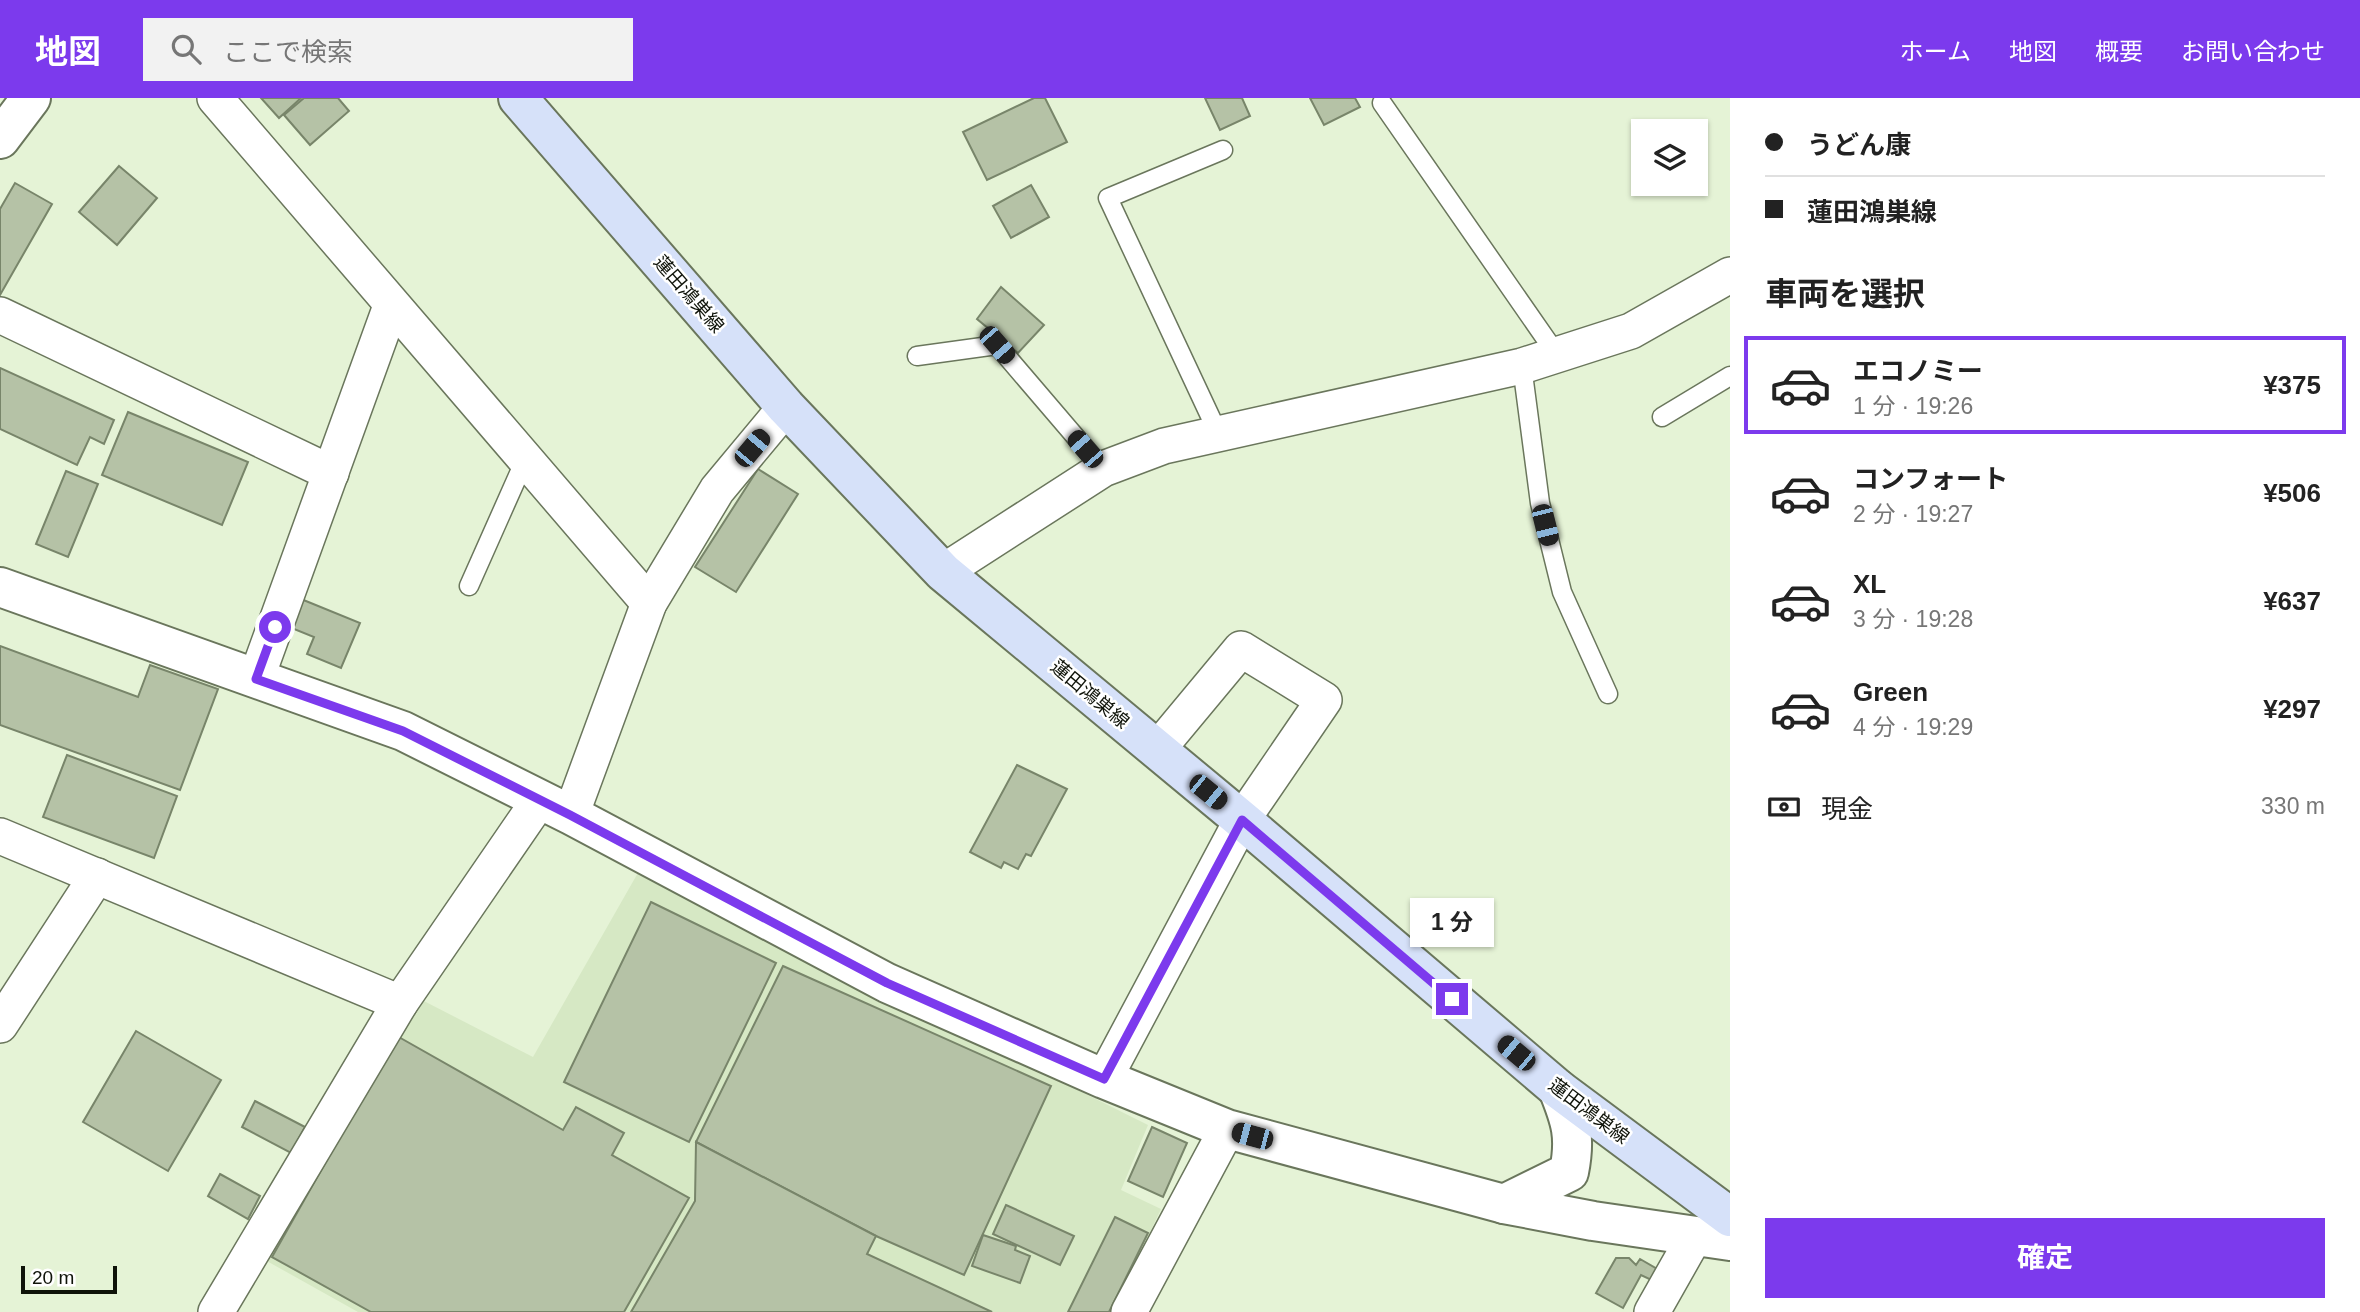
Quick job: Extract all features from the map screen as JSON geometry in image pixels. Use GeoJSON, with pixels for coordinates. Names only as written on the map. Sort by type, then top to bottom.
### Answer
{"type":"FeatureCollection","features":[{"type":"Feature","properties":{"kind":"main road","name":"蓮田鴻巣線"},"geometry":{"type":"LineString","coordinates":[[518,98],[786,407],[943,572],[1242,820],[1558,1088],[1730,1217]]}},
{"type":"Feature","properties":{"kind":"street"},"geometry":{"type":"LineString","coordinates":[[0,139],[31,98]]}},
{"type":"Feature","properties":{"kind":"street"},"geometry":{"type":"LineString","coordinates":[[215,98],[649,603]]}},
{"type":"Feature","properties":{"kind":"street"},"geometry":{"type":"LineString","coordinates":[[943,572],[1103,469],[1164,446],[1522,366],[1631,331],[1730,275]]}},
{"type":"Feature","properties":{"kind":"street"},"geometry":{"type":"LineString","coordinates":[[256,679],[391,306]]}},
{"type":"Feature","properties":{"kind":"street"},"geometry":{"type":"LineString","coordinates":[[0,315],[331,473]]}},
{"type":"Feature","properties":{"kind":"street"},"geometry":{"type":"LineString","coordinates":[[216,1312],[400,1003],[554,808],[649,603],[717,490],[786,407]]}},
{"type":"Feature","properties":{"kind":"street"},"geometry":{"type":"LineString","coordinates":[[0,587],[403,731],[887,983],[1104,1079],[1227,1129],[1504,1204],[1713,1238]]}},
{"type":"Feature","properties":{"kind":"street"},"geometry":{"type":"LineString","coordinates":[[1104,1079],[1242,820],[1324,700],[1241,649],[1157,750]]}},
{"type":"Feature","properties":{"kind":"street"},"geometry":{"type":"LineString","coordinates":[[0,836],[400,1003]]}},
{"type":"Feature","properties":{"kind":"street"},"geometry":{"type":"LineString","coordinates":[[0,1025],[97,876]]}},
{"type":"Feature","properties":{"kind":"street"},"geometry":{"type":"LineString","coordinates":[[1504,1204],[1569,1172],[1575,1144],[1569,1116],[1558,1088]]}},
{"type":"Feature","properties":{"kind":"street"},"geometry":{"type":"LineString","coordinates":[[1129,1312],[1227,1129]]}},
{"type":"Feature","properties":{"kind":"street"},"geometry":{"type":"LineString","coordinates":[[1652,1312],[1713,1238]]}},
{"type":"Feature","properties":{"kind":"lane"},"geometry":{"type":"LineString","coordinates":[[1382,103],[1557,355]]}},
{"type":"Feature","properties":{"kind":"lane"},"geometry":{"type":"LineString","coordinates":[[1218,433],[1108,198],[1223,150]]}},
{"type":"Feature","properties":{"kind":"lane"},"geometry":{"type":"LineString","coordinates":[[917,356],[997,345],[1103,469]]}},
{"type":"Feature","properties":{"kind":"lane"},"geometry":{"type":"LineString","coordinates":[[1522,366],[1540,503],[1562,592],[1608,694]]}},
{"type":"Feature","properties":{"kind":"lane"},"geometry":{"type":"LineString","coordinates":[[1662,417],[1730,376]]}},
{"type":"Feature","properties":{"kind":"lane"},"geometry":{"type":"LineString","coordinates":[[469,586],[525,460]]}},
{"type":"Feature","properties":{"kind":"shaded area"},"geometry":{"type":"Polygon","coordinates":[[[639,871],[1148,1125],[1121,1190],[1161,1209],[1112,1312],[358,1312],[265,1260],[418,998],[533,1057],[639,871]]]}},
{"type":"Feature","properties":{"kind":"building"},"geometry":{"type":"Polygon","coordinates":[[[261,98],[301,98],[279,118],[261,98]]]}},
{"type":"Feature","properties":{"kind":"building"},"geometry":{"type":"Polygon","coordinates":[[[304,98],[338,98],[349,111],[310,145],[284,115],[304,98]]]}},
{"type":"Feature","properties":{"kind":"building"},"geometry":{"type":"Polygon","coordinates":[[[1034,98],[1045,98],[1067,142],[987,180],[963,132],[1034,98]]]}},
{"type":"Feature","properties":{"kind":"building"},"geometry":{"type":"Polygon","coordinates":[[[1205,98],[1242,98],[1250,116],[1220,130],[1205,98]]]}},
{"type":"Feature","properties":{"kind":"building"},"geometry":{"type":"Polygon","coordinates":[[[1310,98],[1355,98],[1360,107],[1324,125],[1310,98]]]}},
{"type":"Feature","properties":{"kind":"building"},"geometry":{"type":"Polygon","coordinates":[[[119,166],[157,198],[117,245],[79,212],[119,166]]]}},
{"type":"Feature","properties":{"kind":"building"},"geometry":{"type":"Polygon","coordinates":[[[15,183],[52,204],[0,295],[0,209],[15,183]]]}},
{"type":"Feature","properties":{"kind":"building"},"geometry":{"type":"Polygon","coordinates":[[[1031,185],[1049,217],[1011,238],[993,206],[1031,185]]]}},
{"type":"Feature","properties":{"kind":"building"},"geometry":{"type":"Polygon","coordinates":[[[1001,287],[1044,325],[1018,353],[977,319],[1001,287]]]}},
{"type":"Feature","properties":{"kind":"building"},"geometry":{"type":"Polygon","coordinates":[[[0,368],[114,420],[104,444],[90,437],[77,465],[0,429],[0,368]]]}},
{"type":"Feature","properties":{"kind":"building"},"geometry":{"type":"Polygon","coordinates":[[[128,412],[248,462],[222,525],[102,475],[128,412]]]}},
{"type":"Feature","properties":{"kind":"building"},"geometry":{"type":"Polygon","coordinates":[[[758,469],[798,494],[736,592],[695,567],[758,469]]]}},
{"type":"Feature","properties":{"kind":"building"},"geometry":{"type":"Polygon","coordinates":[[[66,471],[98,484],[68,557],[36,544],[66,471]]]}},
{"type":"Feature","properties":{"kind":"building"},"geometry":{"type":"Polygon","coordinates":[[[301,599],[360,623],[341,668],[307,654],[314,637],[289,627],[301,599]]]}},
{"type":"Feature","properties":{"kind":"building"},"geometry":{"type":"Polygon","coordinates":[[[0,646],[138,697],[150,665],[218,689],[180,790],[0,725],[0,646]]]}},
{"type":"Feature","properties":{"kind":"building"},"geometry":{"type":"Polygon","coordinates":[[[67,755],[177,796],[154,858],[43,817],[67,755]]]}},
{"type":"Feature","properties":{"kind":"building"},"geometry":{"type":"Polygon","coordinates":[[[1017,765],[1067,789],[1031,856],[1026,854],[1018,869],[1004,862],[1001,868],[970,852],[1017,765]]]}},
{"type":"Feature","properties":{"kind":"building"},"geometry":{"type":"Polygon","coordinates":[[[651,902],[776,963],[689,1142],[564,1082],[651,902]]]}},
{"type":"Feature","properties":{"kind":"building"},"geometry":{"type":"Polygon","coordinates":[[[783,966],[1051,1086],[964,1275],[876,1236],[696,1142],[783,966]]]}},
{"type":"Feature","properties":{"kind":"building"},"geometry":{"type":"Polygon","coordinates":[[[136,1031],[221,1080],[168,1171],[83,1122],[136,1031]]]}},
{"type":"Feature","properties":{"kind":"building"},"geometry":{"type":"Polygon","coordinates":[[[397,1036],[563,1130],[576,1107],[624,1133],[612,1155],[689,1198],[624,1312],[371,1312],[272,1257],[397,1036]]]}},
{"type":"Feature","properties":{"kind":"building"},"geometry":{"type":"Polygon","coordinates":[[[255,1101],[305,1127],[291,1153],[242,1127],[255,1101]]]}},
{"type":"Feature","properties":{"kind":"building"},"geometry":{"type":"Polygon","coordinates":[[[1152,1127],[1187,1143],[1163,1197],[1128,1181],[1152,1127]]]}},
{"type":"Feature","properties":{"kind":"building"},"geometry":{"type":"Polygon","coordinates":[[[696,1142],[876,1236],[867,1254],[992,1312],[631,1312],[695,1201],[696,1142]]]}},
{"type":"Feature","properties":{"kind":"building"},"geometry":{"type":"Polygon","coordinates":[[[220,1174],[260,1196],[248,1219],[208,1196],[220,1174]]]}},
{"type":"Feature","properties":{"kind":"building"},"geometry":{"type":"Polygon","coordinates":[[[1006,1205],[1074,1236],[1060,1265],[993,1234],[1006,1205]]]}},
{"type":"Feature","properties":{"kind":"building"},"geometry":{"type":"Polygon","coordinates":[[[1115,1217],[1148,1233],[1109,1312],[1068,1312],[1115,1217]]]}},
{"type":"Feature","properties":{"kind":"building"},"geometry":{"type":"Polygon","coordinates":[[[983,1235],[1016,1246],[1015,1250],[1030,1256],[1020,1283],[972,1266],[983,1235]]]}},
{"type":"Feature","properties":{"kind":"building"},"geometry":{"type":"Polygon","coordinates":[[[1616,1258],[1629,1258],[1636,1265],[1640,1259],[1666,1274],[1660,1284],[1641,1275],[1623,1308],[1596,1293],[1616,1258]]]}},
{"type":"Feature","properties":{"kind":"route"},"geometry":{"type":"LineString","coordinates":[[275,627],[256,679],[403,731],[538,802],[570,815],[887,983],[1104,1079],[1242,820],[1452,999]]}}]}
